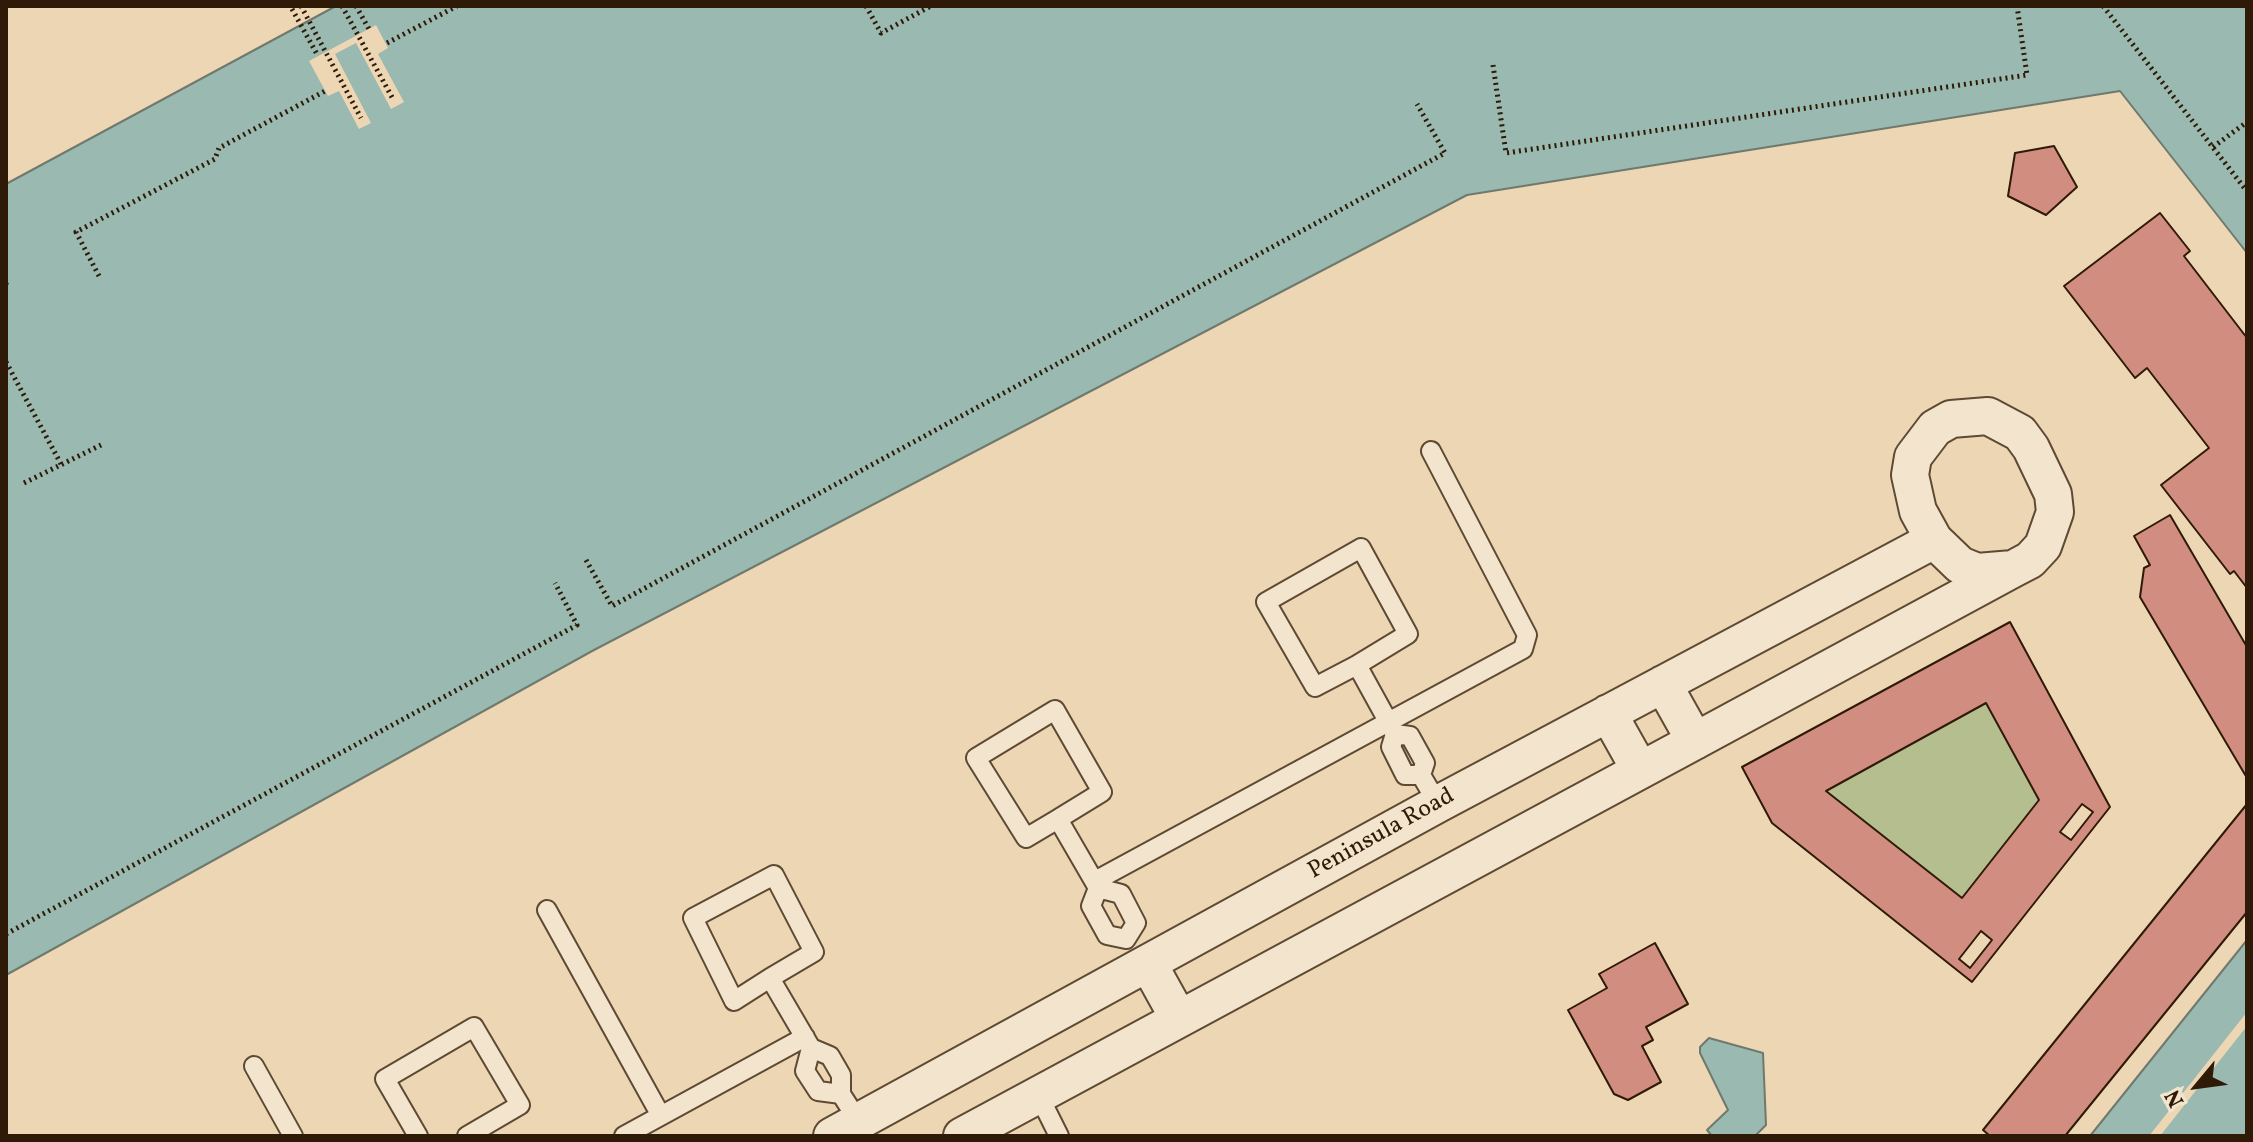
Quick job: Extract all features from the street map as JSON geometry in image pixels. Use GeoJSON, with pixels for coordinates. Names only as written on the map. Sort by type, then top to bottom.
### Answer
{"type":"FeatureCollection","features":[{"type":"Feature","properties":{"kind":"street"},"geometry":{"type":"LineString","coordinates":[[962,1136],[2013,569],[2043,546],[2055,512],[2053,494],[2020,433],[1988,416],[1969,415],[1935,428],[1913,457],[1910,475],[1912,494],[1934,540],[1960,565],[1977,572],[2013,569]]}},
{"type":"Feature","properties":{"kind":"street","name":"Peninsula Road"},"geometry":{"type":"LineString","coordinates":[[850,1122],[1430,789],[1608,713],[1934,540]]}},
{"type":"Feature","properties":{"kind":"street"},"geometry":{"type":"LineString","coordinates":[[1663,684],[1695,741]]}},
{"type":"Feature","properties":{"kind":"street"},"geometry":{"type":"LineString","coordinates":[[1608,713],[1640,770]]}},
{"type":"Feature","properties":{"kind":"street"},"geometry":{"type":"LineString","coordinates":[[1138,956],[1179,1019]]}},
{"type":"Feature","properties":{"kind":"lane"},"geometry":{"type":"LineString","coordinates":[[1138,956],[1107,935],[1101,926],[1091,906],[1097,884],[1392,727],[1523,649],[1527,635],[1431,451]]}},
{"type":"Feature","properties":{"kind":"lane"},"geometry":{"type":"LineString","coordinates":[[1361,548],[1408,634],[1357,665],[1315,687],[1266,602],[1361,548]]}},
{"type":"Feature","properties":{"kind":"lane"},"geometry":{"type":"LineString","coordinates":[[1357,665],[1392,727],[1410,736],[1425,763],[1430,789]]}},
{"type":"Feature","properties":{"kind":"lane"},"geometry":{"type":"LineString","coordinates":[[1055,710],[1102,792],[1058,819],[1026,838],[976,758],[1055,710]]}},
{"type":"Feature","properties":{"kind":"lane"},"geometry":{"type":"LineString","coordinates":[[1058,819],[1097,884],[1121,894],[1136,923],[1138,956]]}},
{"type":"Feature","properties":{"kind":"lane"},"geometry":{"type":"LineString","coordinates":[[774,875],[814,952],[770,978],[734,1001],[693,918],[774,875]]}},
{"type":"Feature","properties":{"kind":"lane"},"geometry":{"type":"LineString","coordinates":[[547,910],[661,1116]]}},
{"type":"Feature","properties":{"kind":"lane"},"geometry":{"type":"LineString","coordinates":[[770,978],[808,1042],[830,1056],[841,1075],[850,1122]]}},
{"type":"Feature","properties":{"kind":"lane"},"geometry":{"type":"LineString","coordinates":[[418,1136],[385,1079],[474,1027],[520,1105],[475,1134]]}},
{"type":"Feature","properties":{"kind":"lane"},"geometry":{"type":"LineString","coordinates":[[624,1136],[808,1042]]}},
{"type":"Feature","properties":{"kind":"lane"},"geometry":{"type":"LineString","coordinates":[[808,1042],[805,1071],[818,1091],[850,1122]]}},
{"type":"Feature","properties":{"kind":"lane"},"geometry":{"type":"LineString","coordinates":[[254,1066],[293,1136]]}},
{"type":"Feature","properties":{"kind":"lane"},"geometry":{"type":"LineString","coordinates":[[1038,1094],[1059,1136]]}},
{"type":"Feature","properties":{"kind":"path"},"geometry":{"type":"LineString","coordinates":[[301,6],[361,118]]}},
{"type":"Feature","properties":{"kind":"path"},"geometry":{"type":"LineString","coordinates":[[342,6],[393,99]]}},
{"type":"Feature","properties":{"kind":"path"},"geometry":{"type":"LineString","coordinates":[[356,6],[369,29]]}},
{"type":"Feature","properties":{"kind":"path"},"geometry":{"type":"LineString","coordinates":[[387,43],[457,6]]}},
{"type":"Feature","properties":{"kind":"path"},"geometry":{"type":"LineString","coordinates":[[866,6],[881,33],[931,6]]}},
{"type":"Feature","properties":{"kind":"path"},"geometry":{"type":"LineString","coordinates":[[1493,65],[1506,153],[2027,75],[2017,6]]}},
{"type":"Feature","properties":{"kind":"path"},"geometry":{"type":"LineString","coordinates":[[2103,6],[2246,190]]}},
{"type":"Feature","properties":{"kind":"path"},"geometry":{"type":"LineString","coordinates":[[292,9],[318,56]]}},
{"type":"Feature","properties":{"kind":"path"},"geometry":{"type":"LineString","coordinates":[[99,276],[76,232],[215,159],[219,148],[325,91]]}},
{"type":"Feature","properties":{"kind":"path"},"geometry":{"type":"LineString","coordinates":[[586,560],[612,606],[1445,153],[1417,104]]}},
{"type":"Feature","properties":{"kind":"path"},"geometry":{"type":"LineString","coordinates":[[2213,147],[2247,122]]}},
{"type":"Feature","properties":{"kind":"path"},"geometry":{"type":"LineString","coordinates":[[6,362],[61,464]]}},
{"type":"Feature","properties":{"kind":"path"},"geometry":{"type":"LineString","coordinates":[[24,483],[103,444]]}},
{"type":"Feature","properties":{"kind":"path"},"geometry":{"type":"LineString","coordinates":[[6,934],[577,625],[555,583]]}},
{"type":"Feature","properties":{"kind":"green space"},"geometry":{"type":"Polygon","coordinates":[[[1986,703],[2039,800],[1962,898],[1826,791],[1986,703]]]}},
{"type":"Feature","properties":{"kind":"water"},"geometry":{"type":"Polygon","coordinates":[[[336,6],[2247,6],[2247,253],[2120,91],[1467,195],[594,650],[6,975],[6,184],[336,6]]]}},
{"type":"Feature","properties":{"kind":"water"},"geometry":{"type":"Polygon","coordinates":[[[2247,940],[2247,1136],[2090,1136],[2247,940]]]}},
{"type":"Feature","properties":{"kind":"water"},"geometry":{"type":"Polygon","coordinates":[[[1709,1038],[1763,1053],[1766,1125],[1755,1136],[1712,1136],[1707,1130],[1728,1110],[1700,1053],[1700,1047],[1709,1038]]]}},
{"type":"Feature","properties":{"kind":"pier"},"geometry":{"type":"Polygon","coordinates":[[[376,25],[388,48],[378,54],[404,102],[391,109],[356,43],[335,54],[371,123],[359,129],[339,91],[328,96],[309,61],[376,25]]]}},
{"type":"Feature","properties":{"kind":"pier"},"geometry":{"type":"Polygon","coordinates":[[[2247,1012],[2247,1026],[2160,1136],[2149,1136],[2247,1012]]]}},
{"type":"Feature","properties":{"kind":"building"},"geometry":{"type":"Polygon","coordinates":[[[2054,146],[2077,187],[2046,215],[2008,196],[2015,153],[2054,146]]]}},
{"type":"Feature","properties":{"kind":"building"},"geometry":{"type":"Polygon","coordinates":[[[2160,213],[2190,251],[2184,256],[2247,338],[2247,588],[2234,571],[2230,574],[2161,485],[2209,448],[2147,368],[2135,378],[2064,286],[2160,213]]]}},
{"type":"Feature","properties":{"kind":"building"},"geometry":{"type":"Polygon","coordinates":[[[2170,515],[2247,647],[2247,778],[2140,597],[2144,568],[2150,565],[2134,536],[2170,515]]]}},
{"type":"Feature","properties":{"kind":"building"},"geometry":{"type":"Polygon","coordinates":[[[2010,622],[2110,807],[1972,982],[1772,823],[1742,767],[2010,622]],[[1986,703],[1826,791],[1962,898],[2039,800],[1986,703]],[[2082,804],[2060,832],[2071,840],[2093,812],[2082,804]],[[1981,931],[1959,959],[1970,968],[1992,940],[1981,931]]]}},
{"type":"Feature","properties":{"kind":"building"},"geometry":{"type":"Polygon","coordinates":[[[2247,804],[2247,912],[2065,1136],[1990,1136],[1983,1130],[2247,804]]]}},
{"type":"Feature","properties":{"kind":"building"},"geometry":{"type":"Polygon","coordinates":[[[1655,943],[1688,1004],[1646,1027],[1653,1040],[1642,1046],[1661,1082],[1628,1100],[1614,1094],[1568,1010],[1607,988],[1599,974],[1655,943]]]}}]}
